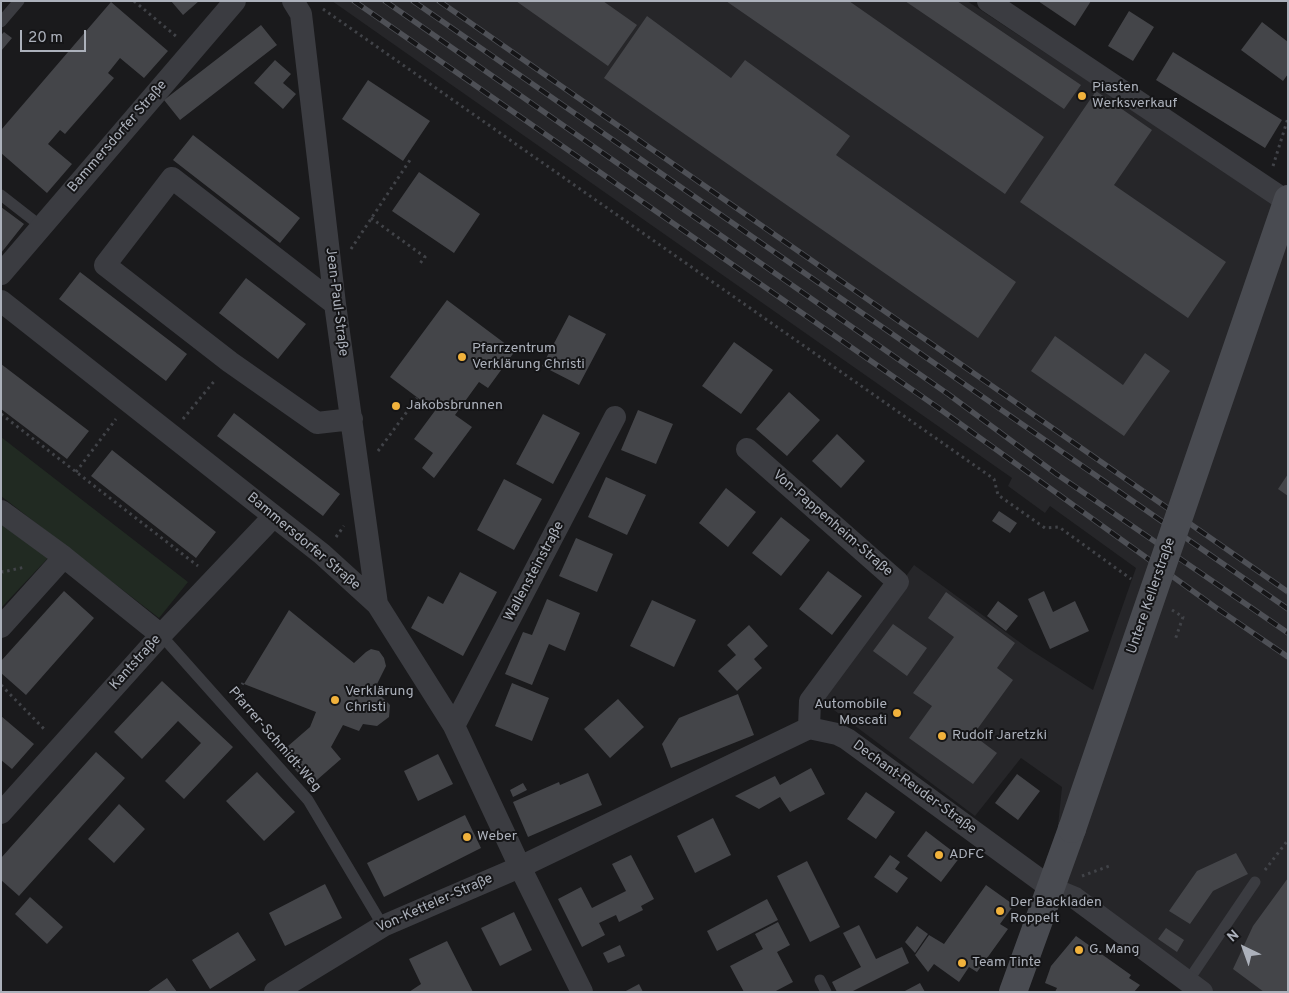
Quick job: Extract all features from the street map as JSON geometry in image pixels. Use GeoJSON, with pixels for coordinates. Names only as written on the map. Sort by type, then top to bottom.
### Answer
{"type":"FeatureCollection","features":[{"type":"Feature","properties":{"kind":"street","name":"Bammersdorfer Straße"},"geometry":{"type":"LineString","coordinates":[[1,274],[235,1]]}},
{"type":"Feature","properties":{"kind":"street","name":"Jean-Paul-Straße"},"geometry":{"type":"LineString","coordinates":[[293,1],[301,14],[335,304],[377,604]]}},
{"type":"Feature","properties":{"kind":"street"},"geometry":{"type":"LineString","coordinates":[[988,1],[1281,196]]}},
{"type":"Feature","properties":{"kind":"street"},"geometry":{"type":"LineString","coordinates":[[335,304],[172,178],[105,266],[230,362],[317,423],[352,419]]}},
{"type":"Feature","properties":{"kind":"street","name":"Untere Kellerstraße"},"geometry":{"type":"LineString","coordinates":[[1014,992],[1063,893],[1072,829],[1281,196]]}},
{"type":"Feature","properties":{"kind":"street","name":"Bammersdorfer Straße"},"geometry":{"type":"LineString","coordinates":[[1,301],[322,554],[377,604],[454,726],[520,867],[582,992]]}},
{"type":"Feature","properties":{"kind":"street","name":"Wallensteinstraße"},"geometry":{"type":"LineString","coordinates":[[454,726],[616,417]]}},
{"type":"Feature","properties":{"kind":"street","name":"Von-Pappenheim-Straße"},"geometry":{"type":"LineString","coordinates":[[747,449],[898,582],[810,701],[808,728]]}},
{"type":"Feature","properties":{"kind":"street"},"geometry":{"type":"LineString","coordinates":[[1,511],[64,557],[161,635]]}},
{"type":"Feature","properties":{"kind":"street","name":"Kantstraße"},"geometry":{"type":"LineString","coordinates":[[1,813],[161,635],[274,516]]}},
{"type":"Feature","properties":{"kind":"street"},"geometry":{"type":"LineString","coordinates":[[1,626],[64,557]]}},
{"type":"Feature","properties":{"kind":"street"},"geometry":{"type":"LineString","coordinates":[[520,867],[808,728]]}},
{"type":"Feature","properties":{"kind":"street","name":"Dechant-Reuder-Straße"},"geometry":{"type":"LineString","coordinates":[[808,728],[837,734],[847,739],[1195,986]]}},
{"type":"Feature","properties":{"kind":"street","name":"Von-Ketteler-Straße"},"geometry":{"type":"LineString","coordinates":[[275,992],[383,926],[520,867]]}},
{"type":"Feature","properties":{"kind":"lane"},"geometry":{"type":"LineString","coordinates":[[1,22],[19,1]]}},
{"type":"Feature","properties":{"kind":"lane"},"geometry":{"type":"LineString","coordinates":[[1,195],[42,227]]}},
{"type":"Feature","properties":{"kind":"lane","name":"Pfarrer-Schmidt-Weg"},"geometry":{"type":"LineString","coordinates":[[161,635],[308,800],[383,926]]}},
{"type":"Feature","properties":{"kind":"lane"},"geometry":{"type":"LineString","coordinates":[[1195,986],[1255,882]]}},
{"type":"Feature","properties":{"kind":"lane"},"geometry":{"type":"LineString","coordinates":[[820,980],[826,992]]}},
{"type":"Feature","properties":{"kind":"path"},"geometry":{"type":"LineString","coordinates":[[134,1],[192,51]]}},
{"type":"Feature","properties":{"kind":"path"},"geometry":{"type":"LineString","coordinates":[[323,9],[994,479],[998,495],[1045,528],[1060,527],[1137,584]]}},
{"type":"Feature","properties":{"kind":"path"},"geometry":{"type":"LineString","coordinates":[[1281,196],[1288,118]]}},
{"type":"Feature","properties":{"kind":"path"},"geometry":{"type":"LineString","coordinates":[[332,277],[410,160]]}},
{"type":"Feature","properties":{"kind":"path"},"geometry":{"type":"LineString","coordinates":[[371,218],[425,257],[418,266]]}},
{"type":"Feature","properties":{"kind":"path"},"geometry":{"type":"LineString","coordinates":[[188,412],[230,362]]}},
{"type":"Feature","properties":{"kind":"path"},"geometry":{"type":"LineString","coordinates":[[360,476],[417,398]]}},
{"type":"Feature","properties":{"kind":"path"},"geometry":{"type":"LineString","coordinates":[[76,472],[129,402]]}},
{"type":"Feature","properties":{"kind":"path"},"geometry":{"type":"LineString","coordinates":[[1,414],[215,578]]}},
{"type":"Feature","properties":{"kind":"path"},"geometry":{"type":"LineString","coordinates":[[1168,606],[1183,618],[1175,640]]}},
{"type":"Feature","properties":{"kind":"path"},"geometry":{"type":"LineString","coordinates":[[1,685],[62,747]]}},
{"type":"Feature","properties":{"kind":"path"},"geometry":{"type":"LineString","coordinates":[[1255,882],[1288,840]]}},
{"type":"Feature","properties":{"kind":"path"},"geometry":{"type":"LineString","coordinates":[[1063,893],[1082,876],[1112,865]]}},
{"type":"Feature","properties":{"kind":"shaded area"},"geometry":{"type":"Polygon","coordinates":[[[332,1],[967,1],[1288,213],[1288,992],[1192,992],[1052,884],[1062,787],[1021,758],[975,816],[818,698],[914,565],[1029,649],[1093,690],[1136,568],[1050,506],[1045,513],[1008,486],[1012,478],[332,1]]]}},
{"type":"Feature","properties":{"kind":"shaded area"},"geometry":{"type":"Polygon","coordinates":[[[1,437],[188,582],[159,618],[1,496],[1,437]]]}},
{"type":"Feature","properties":{"kind":"shaded area"},"geometry":{"type":"Polygon","coordinates":[[[1,524],[48,558],[1,608],[1,524]]]}},
{"type":"Feature","properties":{"kind":"building"},"geometry":{"type":"Polygon","coordinates":[[[171,1],[199,1],[183,15],[171,1]]]}},
{"type":"Feature","properties":{"kind":"building"},"geometry":{"type":"Polygon","coordinates":[[[516,1],[603,1],[637,25],[608,66],[516,1]]]}},
{"type":"Feature","properties":{"kind":"building"},"geometry":{"type":"Polygon","coordinates":[[[726,1],[849,1],[1044,137],[1005,194],[726,1]]]}},
{"type":"Feature","properties":{"kind":"building"},"geometry":{"type":"Polygon","coordinates":[[[905,1],[957,1],[1081,85],[1064,109],[905,1]]]}},
{"type":"Feature","properties":{"kind":"building"},"geometry":{"type":"Polygon","coordinates":[[[1038,1],[1091,1],[1075,26],[1038,1]]]}},
{"type":"Feature","properties":{"kind":"building"},"geometry":{"type":"Polygon","coordinates":[[[111,2],[168,51],[144,78],[120,58],[108,73],[114,78],[65,134],[60,130],[48,144],[72,164],[47,193],[1,153],[1,130],[111,2]]]}},
{"type":"Feature","properties":{"kind":"building"},"geometry":{"type":"Polygon","coordinates":[[[1129,11],[1154,27],[1133,61],[1108,46],[1129,11]]]}},
{"type":"Feature","properties":{"kind":"building"},"geometry":{"type":"Polygon","coordinates":[[[647,16],[731,78],[745,60],[850,136],[836,155],[1016,282],[978,338],[604,78],[647,16]]]}},
{"type":"Feature","properties":{"kind":"building"},"geometry":{"type":"Polygon","coordinates":[[[1262,22],[1288,42],[1288,74],[1283,81],[1241,50],[1262,22]]]}},
{"type":"Feature","properties":{"kind":"building"},"geometry":{"type":"Polygon","coordinates":[[[261,25],[277,45],[180,120],[164,100],[261,25]]]}},
{"type":"Feature","properties":{"kind":"building"},"geometry":{"type":"Polygon","coordinates":[[[4,32],[12,38],[1,51],[1,35],[4,32]]]}},
{"type":"Feature","properties":{"kind":"building"},"geometry":{"type":"Polygon","coordinates":[[[1173,52],[1282,120],[1265,148],[1156,80],[1173,52]]]}},
{"type":"Feature","properties":{"kind":"building"},"geometry":{"type":"Polygon","coordinates":[[[275,60],[291,74],[283,83],[296,94],[283,109],[254,83],[275,60]]]}},
{"type":"Feature","properties":{"kind":"building"},"geometry":{"type":"Polygon","coordinates":[[[368,80],[430,121],[403,161],[342,119],[368,80]]]}},
{"type":"Feature","properties":{"kind":"building"},"geometry":{"type":"Polygon","coordinates":[[[1096,91],[1152,130],[1114,185],[1226,262],[1188,318],[1020,202],[1096,91]]]}},
{"type":"Feature","properties":{"kind":"building"},"geometry":{"type":"Polygon","coordinates":[[[193,135],[300,218],[280,243],[173,160],[193,135]]]}},
{"type":"Feature","properties":{"kind":"building"},"geometry":{"type":"Polygon","coordinates":[[[419,172],[480,214],[454,253],[392,211],[419,172]]]}},
{"type":"Feature","properties":{"kind":"building"},"geometry":{"type":"Polygon","coordinates":[[[1,207],[24,224],[1,253],[1,207]]]}},
{"type":"Feature","properties":{"kind":"building"},"geometry":{"type":"Polygon","coordinates":[[[80,272],[187,354],[166,381],[59,299],[80,272]]]}},
{"type":"Feature","properties":{"kind":"building"},"geometry":{"type":"Polygon","coordinates":[[[246,278],[306,324],[278,359],[219,313],[246,278]]]}},
{"type":"Feature","properties":{"kind":"building"},"geometry":{"type":"Polygon","coordinates":[[[447,300],[515,351],[488,388],[479,382],[455,415],[472,427],[434,478],[422,468],[433,453],[414,439],[437,408],[432,405],[430,407],[390,377],[447,300]]]}},
{"type":"Feature","properties":{"kind":"building"},"geometry":{"type":"Polygon","coordinates":[[[569,315],[606,334],[579,385],[542,366],[569,315]]]}},
{"type":"Feature","properties":{"kind":"building"},"geometry":{"type":"Polygon","coordinates":[[[1055,336],[1123,385],[1145,353],[1170,371],[1124,436],[1031,371],[1055,336]]]}},
{"type":"Feature","properties":{"kind":"building"},"geometry":{"type":"Polygon","coordinates":[[[734,342],[773,370],[741,414],[702,386],[734,342]]]}},
{"type":"Feature","properties":{"kind":"building"},"geometry":{"type":"Polygon","coordinates":[[[1,364],[89,431],[67,459],[1,409],[1,364]]]}},
{"type":"Feature","properties":{"kind":"building"},"geometry":{"type":"Polygon","coordinates":[[[789,392],[820,420],[787,456],[756,429],[789,392]]]}},
{"type":"Feature","properties":{"kind":"building"},"geometry":{"type":"Polygon","coordinates":[[[638,410],[673,424],[656,464],[621,450],[638,410]]]}},
{"type":"Feature","properties":{"kind":"building"},"geometry":{"type":"Polygon","coordinates":[[[234,413],[340,494],[323,516],[217,436],[234,413]]]}},
{"type":"Feature","properties":{"kind":"building"},"geometry":{"type":"Polygon","coordinates":[[[543,414],[580,433],[553,484],[516,464],[543,414]]]}},
{"type":"Feature","properties":{"kind":"building"},"geometry":{"type":"Polygon","coordinates":[[[837,434],[865,461],[841,488],[812,461],[837,434]]]}},
{"type":"Feature","properties":{"kind":"building"},"geometry":{"type":"Polygon","coordinates":[[[112,450],[216,532],[196,558],[91,476],[112,450]]]}},
{"type":"Feature","properties":{"kind":"building"},"geometry":{"type":"Polygon","coordinates":[[[1288,474],[1288,496],[1278,489],[1288,474]]]}},
{"type":"Feature","properties":{"kind":"building"},"geometry":{"type":"Polygon","coordinates":[[[606,477],[646,495],[627,535],[588,517],[606,477]]]}},
{"type":"Feature","properties":{"kind":"building"},"geometry":{"type":"Polygon","coordinates":[[[504,479],[542,499],[514,550],[477,530],[504,479]]]}},
{"type":"Feature","properties":{"kind":"building"},"geometry":{"type":"Polygon","coordinates":[[[726,488],[756,512],[728,547],[699,523],[726,488]]]}},
{"type":"Feature","properties":{"kind":"building"},"geometry":{"type":"Polygon","coordinates":[[[999,511],[1017,523],[1010,533],[992,521],[999,511]]]}},
{"type":"Feature","properties":{"kind":"building"},"geometry":{"type":"Polygon","coordinates":[[[781,517],[810,540],[781,576],[752,553],[781,517]]]}},
{"type":"Feature","properties":{"kind":"building"},"geometry":{"type":"Polygon","coordinates":[[[576,538],[613,554],[597,592],[559,576],[576,538]]]}},
{"type":"Feature","properties":{"kind":"building"},"geometry":{"type":"Polygon","coordinates":[[[828,571],[862,596],[832,635],[799,609],[828,571]]]}},
{"type":"Feature","properties":{"kind":"building"},"geometry":{"type":"Polygon","coordinates":[[[460,572],[497,592],[463,656],[411,628],[428,596],[443,604],[460,572]]]}},
{"type":"Feature","properties":{"kind":"building"},"geometry":{"type":"Polygon","coordinates":[[[64,591],[94,618],[26,695],[1,673],[1,661],[64,591]]]}},
{"type":"Feature","properties":{"kind":"building"},"geometry":{"type":"Polygon","coordinates":[[[1044,591],[1053,612],[1075,601],[1089,631],[1050,649],[1028,599],[1044,591]]]}},
{"type":"Feature","properties":{"kind":"building"},"geometry":{"type":"Polygon","coordinates":[[[946,592],[1015,643],[997,668],[1013,680],[973,735],[997,753],[973,784],[909,738],[932,706],[913,693],[954,637],[928,618],[946,592]]]}},
{"type":"Feature","properties":{"kind":"building"},"geometry":{"type":"Polygon","coordinates":[[[547,599],[580,613],[565,651],[549,644],[532,685],[505,674],[523,632],[532,635],[547,599]]]}},
{"type":"Feature","properties":{"kind":"building"},"geometry":{"type":"Polygon","coordinates":[[[652,600],[696,620],[674,667],[630,646],[652,600]]]}},
{"type":"Feature","properties":{"kind":"building"},"geometry":{"type":"Polygon","coordinates":[[[998,601],[1018,616],[1006,631],[987,616],[998,601]]]}},
{"type":"Feature","properties":{"kind":"building","name":"Verklärung Christi"},"geometry":{"type":"Polygon","coordinates":[[[289,610],[354,663],[371,649],[379,651],[384,658],[386,666],[377,684],[384,691],[380,695],[390,705],[389,717],[377,726],[363,724],[359,731],[343,725],[331,747],[341,759],[310,786],[280,753],[310,727],[316,712],[244,684],[289,610]]]}},
{"type":"Feature","properties":{"kind":"building"},"geometry":{"type":"Polygon","coordinates":[[[893,624],[927,648],[907,676],[873,651],[893,624]]]}},
{"type":"Feature","properties":{"kind":"building"},"geometry":{"type":"Polygon","coordinates":[[[749,625],[768,646],[754,659],[762,668],[737,691],[718,671],[736,655],[727,645],[749,625]]]}},
{"type":"Feature","properties":{"kind":"building"},"geometry":{"type":"Polygon","coordinates":[[[162,681],[233,747],[184,799],[165,781],[201,743],[178,721],[142,759],[114,732],[162,681]]]}},
{"type":"Feature","properties":{"kind":"building"},"geometry":{"type":"Polygon","coordinates":[[[512,683],[549,698],[532,741],[495,726],[512,683]]]}},
{"type":"Feature","properties":{"kind":"building"},"geometry":{"type":"Polygon","coordinates":[[[738,694],[754,735],[671,768],[662,744],[679,718],[738,694]]]}},
{"type":"Feature","properties":{"kind":"building"},"geometry":{"type":"Polygon","coordinates":[[[618,699],[644,727],[610,758],[584,729],[618,699]]]}},
{"type":"Feature","properties":{"kind":"building"},"geometry":{"type":"Polygon","coordinates":[[[1,716],[34,744],[12,769],[1,760],[1,716]]]}},
{"type":"Feature","properties":{"kind":"building"},"geometry":{"type":"Polygon","coordinates":[[[96,752],[125,778],[19,896],[1,880],[1,858],[96,752]]]}},
{"type":"Feature","properties":{"kind":"building"},"geometry":{"type":"Polygon","coordinates":[[[438,754],[453,784],[418,801],[404,771],[438,754]]]}},
{"type":"Feature","properties":{"kind":"building"},"geometry":{"type":"Polygon","coordinates":[[[811,768],[825,794],[790,812],[780,797],[759,809],[735,796],[775,776],[780,785],[811,768]]]}},
{"type":"Feature","properties":{"kind":"building"},"geometry":{"type":"Polygon","coordinates":[[[257,772],[295,812],[264,841],[226,801],[257,772]]]}},
{"type":"Feature","properties":{"kind":"building"},"geometry":{"type":"Polygon","coordinates":[[[588,773],[602,805],[528,837],[513,802],[559,782],[560,785],[588,773]]]}},
{"type":"Feature","properties":{"kind":"building"},"geometry":{"type":"Polygon","coordinates":[[[1017,774],[1040,791],[1018,820],[995,803],[1017,774]]]}},
{"type":"Feature","properties":{"kind":"building"},"geometry":{"type":"Polygon","coordinates":[[[523,783],[527,790],[513,797],[510,790],[523,783]]]}},
{"type":"Feature","properties":{"kind":"building"},"geometry":{"type":"Polygon","coordinates":[[[866,792],[895,812],[876,839],[847,819],[866,792]]]}},
{"type":"Feature","properties":{"kind":"building"},"geometry":{"type":"Polygon","coordinates":[[[119,804],[145,829],[114,863],[88,839],[119,804]]]}},
{"type":"Feature","properties":{"kind":"building"},"geometry":{"type":"Polygon","coordinates":[[[465,815],[481,848],[384,897],[367,863],[465,815]]]}},
{"type":"Feature","properties":{"kind":"building"},"geometry":{"type":"Polygon","coordinates":[[[713,818],[731,855],[695,873],[677,836],[713,818]]]}},
{"type":"Feature","properties":{"kind":"building"},"geometry":{"type":"Polygon","coordinates":[[[926,831],[960,857],[941,882],[907,856],[926,831]]]}},
{"type":"Feature","properties":{"kind":"building"},"geometry":{"type":"Polygon","coordinates":[[[1236,853],[1248,874],[1213,891],[1190,924],[1169,911],[1197,871],[1236,853]]]}},
{"type":"Feature","properties":{"kind":"building"},"geometry":{"type":"Polygon","coordinates":[[[631,855],[654,899],[641,906],[643,910],[619,922],[616,915],[599,923],[605,935],[582,947],[558,899],[581,887],[592,908],[626,891],[612,864],[631,855]]]}},
{"type":"Feature","properties":{"kind":"building"},"geometry":{"type":"Polygon","coordinates":[[[890,855],[900,862],[895,869],[908,878],[897,893],[874,877],[890,855]]]}},
{"type":"Feature","properties":{"kind":"building"},"geometry":{"type":"Polygon","coordinates":[[[807,861],[840,927],[810,942],[777,876],[807,861]]]}},
{"type":"Feature","properties":{"kind":"building"},"geometry":{"type":"Polygon","coordinates":[[[1288,878],[1288,992],[1264,992],[1233,969],[1253,926],[1288,878]]]}},
{"type":"Feature","properties":{"kind":"building"},"geometry":{"type":"Polygon","coordinates":[[[325,884],[342,918],[285,946],[269,913],[325,884]]]}},
{"type":"Feature","properties":{"kind":"building"},"geometry":{"type":"Polygon","coordinates":[[[986,885],[1014,905],[1000,924],[1008,929],[977,972],[969,967],[959,982],[934,964],[928,972],[915,955],[929,935],[944,944],[986,885]]]}},
{"type":"Feature","properties":{"kind":"building"},"geometry":{"type":"Polygon","coordinates":[[[30,897],[63,927],[47,944],[15,914],[30,897]]]}},
{"type":"Feature","properties":{"kind":"building"},"geometry":{"type":"Polygon","coordinates":[[[767,899],[778,920],[717,951],[707,931],[767,899]]]}},
{"type":"Feature","properties":{"kind":"building"},"geometry":{"type":"Polygon","coordinates":[[[514,912],[532,950],[500,966],[481,928],[514,912]]]}},
{"type":"Feature","properties":{"kind":"building"},"geometry":{"type":"Polygon","coordinates":[[[778,922],[790,945],[777,952],[793,982],[774,992],[744,992],[730,966],[763,949],[755,934],[778,922]]]}},
{"type":"Feature","properties":{"kind":"building"},"geometry":{"type":"Polygon","coordinates":[[[859,925],[876,959],[902,947],[909,963],[851,992],[837,992],[832,982],[861,967],[843,933],[859,925]]]}},
{"type":"Feature","properties":{"kind":"building"},"geometry":{"type":"Polygon","coordinates":[[[917,926],[928,934],[915,953],[905,942],[917,926]]]}},
{"type":"Feature","properties":{"kind":"building"},"geometry":{"type":"Polygon","coordinates":[[[1166,928],[1184,940],[1177,952],[1158,939],[1166,928]]]}},
{"type":"Feature","properties":{"kind":"building"},"geometry":{"type":"Polygon","coordinates":[[[238,932],[256,960],[210,989],[192,960],[238,932]]]}},
{"type":"Feature","properties":{"kind":"building"},"geometry":{"type":"Polygon","coordinates":[[[1076,936],[1131,975],[1129,978],[1140,985],[1134,992],[1055,992],[1057,988],[1045,983],[1051,966],[1076,936]]]}},
{"type":"Feature","properties":{"kind":"building"},"geometry":{"type":"Polygon","coordinates":[[[447,941],[473,992],[409,992],[421,984],[409,959],[447,941]]]}},
{"type":"Feature","properties":{"kind":"building"},"geometry":{"type":"Polygon","coordinates":[[[620,945],[625,956],[608,963],[603,953],[620,945]]]}},
{"type":"Feature","properties":{"kind":"building"},"geometry":{"type":"Polygon","coordinates":[[[167,978],[177,992],[147,992],[167,978]]]}},
{"type":"Feature","properties":{"kind":"building"},"geometry":{"type":"Polygon","coordinates":[[[920,983],[925,992],[903,992],[920,983]]]}},
{"type":"Feature","properties":{"kind":"building"},"geometry":{"type":"Polygon","coordinates":[[[639,984],[643,992],[624,992],[639,984]]]}},
{"type":"Feature","properties":{"kind":"railway"},"geometry":{"type":"LineString","coordinates":[[354,1],[937,407],[1215,607],[1288,657]]}},
{"type":"Feature","properties":{"kind":"railway"},"geometry":{"type":"LineString","coordinates":[[385,1],[948,394],[1055,473],[1288,633]]}},
{"type":"Feature","properties":{"kind":"railway"},"geometry":{"type":"LineString","coordinates":[[413,1],[1288,609]]}},
{"type":"Feature","properties":{"kind":"railway"},"geometry":{"type":"LineString","coordinates":[[439,1],[1288,592]]}},
{"type":"Feature","properties":{"kind":"place","name":"Piasten Werksverkauf"},"geometry":{"type":"Point","coordinates":[1082,96]}},
{"type":"Feature","properties":{"kind":"place","name":"Pfarrzentrum Verklärung Christi"},"geometry":{"type":"Point","coordinates":[462,357]}},
{"type":"Feature","properties":{"kind":"place","name":"Jakobsbrunnen"},"geometry":{"type":"Point","coordinates":[396,406]}},
{"type":"Feature","properties":{"kind":"place","name":"Verklärung Christi"},"geometry":{"type":"Point","coordinates":[335,700]}},
{"type":"Feature","properties":{"kind":"place","name":"Automobile Moscati"},"geometry":{"type":"Point","coordinates":[897,713]}},
{"type":"Feature","properties":{"kind":"place","name":"Rudolf Jaretzki"},"geometry":{"type":"Point","coordinates":[942,736]}},
{"type":"Feature","properties":{"kind":"place","name":"Weber"},"geometry":{"type":"Point","coordinates":[467,837]}},
{"type":"Feature","properties":{"kind":"place","name":"ADFC"},"geometry":{"type":"Point","coordinates":[939,855]}},
{"type":"Feature","properties":{"kind":"place","name":"Der Backladen Roppelt"},"geometry":{"type":"Point","coordinates":[1000,911]}},
{"type":"Feature","properties":{"kind":"place","name":"G. Mang"},"geometry":{"type":"Point","coordinates":[1079,950]}},
{"type":"Feature","properties":{"kind":"place","name":"Team Tinte"},"geometry":{"type":"Point","coordinates":[962,963]}}]}
